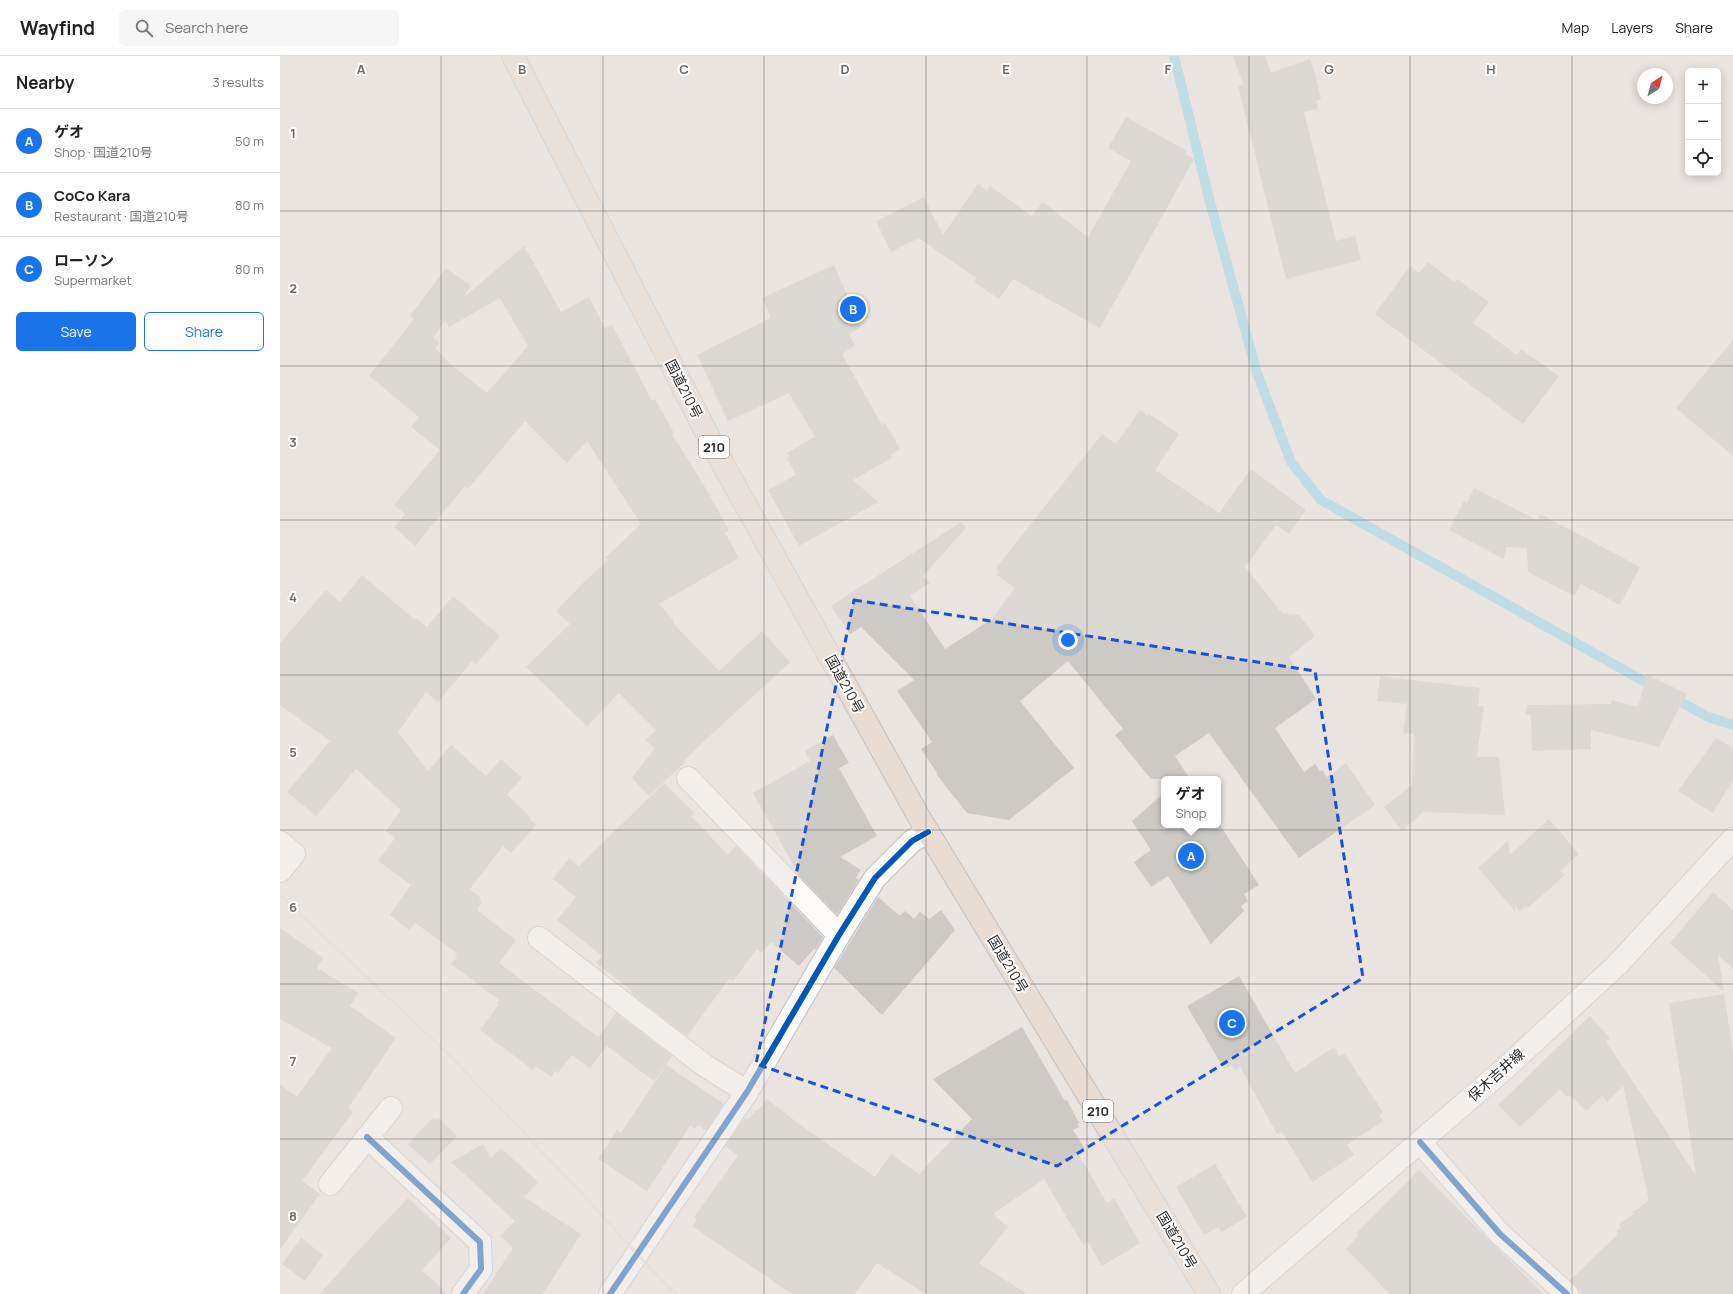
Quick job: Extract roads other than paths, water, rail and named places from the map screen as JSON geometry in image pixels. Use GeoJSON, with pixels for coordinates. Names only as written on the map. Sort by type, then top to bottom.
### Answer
{"type":"FeatureCollection","features":[{"type":"Feature","properties":{"kind":"highway","name":"国道210号"},"geometry":{"type":"LineString","coordinates":[[513,56],[720,459],[928,832],[1209,1294]]}},
{"type":"Feature","properties":{"kind":"street"},"geometry":{"type":"LineString","coordinates":[[688,778],[839,935]]}},
{"type":"Feature","properties":{"kind":"street"},"geometry":{"type":"LineString","coordinates":[[610,1294],[747,1092],[839,935],[875,878],[912,841],[928,832]]}},
{"type":"Feature","properties":{"kind":"street","name":"保木吉井線"},"geometry":{"type":"LineString","coordinates":[[1243,1294],[1501,1072],[1617,965],[1733,838]]}},
{"type":"Feature","properties":{"kind":"street"},"geometry":{"type":"LineString","coordinates":[[280,842],[294,854],[280,871]]}},
{"type":"Feature","properties":{"kind":"street"},"geometry":{"type":"LineString","coordinates":[[539,938],[704,1065],[747,1092]]}},
{"type":"Feature","properties":{"kind":"street"},"geometry":{"type":"LineString","coordinates":[[330,1184],[391,1108]]}},
{"type":"Feature","properties":{"kind":"street"},"geometry":{"type":"LineString","coordinates":[[368,1137],[480,1242],[481,1269],[463,1294]]}},
{"type":"Feature","properties":{"kind":"street"},"geometry":{"type":"LineString","coordinates":[[1420,1142],[1500,1234],[1567,1294]]}},
{"type":"Feature","properties":{"kind":"waterway"},"geometry":{"type":"LineString","coordinates":[[1174,56],[1210,202],[1257,373],[1291,462],[1321,500],[1656,688]]}},
{"type":"Feature","properties":{"kind":"waterway"},"geometry":{"type":"LineString","coordinates":[[1672,697],[1708,717],[1733,725]]}},
{"type":"Feature","properties":{"kind":"railway"},"geometry":{"type":"LineString","coordinates":[[280,895],[447,1053],[577,1188],[676,1294]]}},
{"type":"Feature","properties":{"kind":"place","name":"CoCo Kara"},"geometry":{"type":"Point","coordinates":[853,309]}},
{"type":"Feature","properties":{"kind":"place","name":"ゲオ"},"geometry":{"type":"Point","coordinates":[1191,856]}},
{"type":"Feature","properties":{"kind":"place","name":"ローソン"},"geometry":{"type":"Point","coordinates":[1232,1023]}}]}
